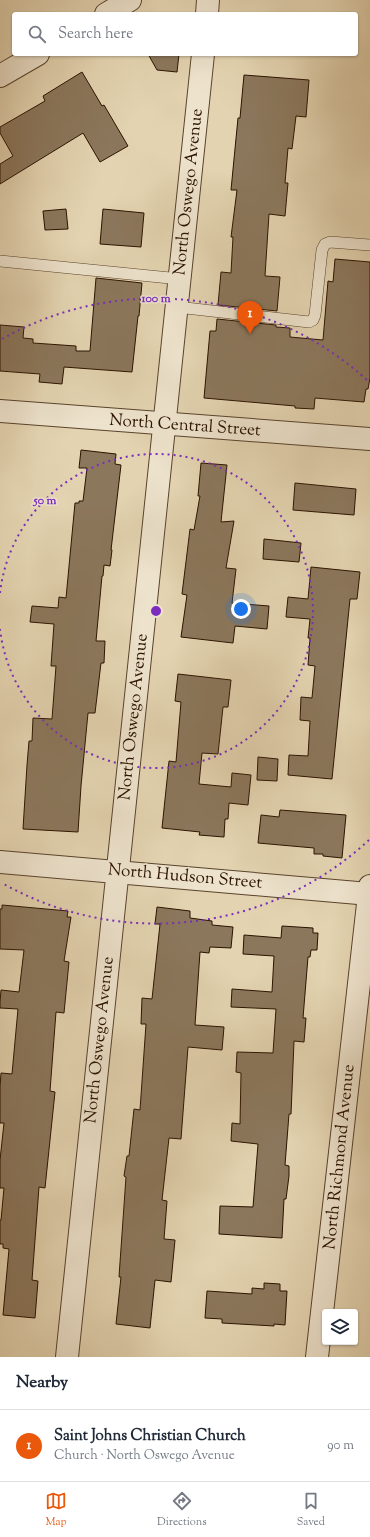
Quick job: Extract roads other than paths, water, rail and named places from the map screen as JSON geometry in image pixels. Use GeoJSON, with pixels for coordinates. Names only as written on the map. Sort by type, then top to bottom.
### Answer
{"type":"FeatureCollection","features":[{"type":"Feature","properties":{"kind":"street"},"geometry":{"type":"LineString","coordinates":[[109,12],[130,0]]}},
{"type":"Feature","properties":{"kind":"street"},"geometry":{"type":"LineString","coordinates":[[207,12],[208,0]]}},
{"type":"Feature","properties":{"kind":"street"},"geometry":{"type":"LineString","coordinates":[[0,76],[35,56]]}},
{"type":"Feature","properties":{"kind":"street","name":"North Oswego Avenue"},"geometry":{"type":"LineString","coordinates":[[67,1357],[203,56]]}},
{"type":"Feature","properties":{"kind":"street","name":"North Central Street"},"geometry":{"type":"LineString","coordinates":[[0,412],[370,439]]}},
{"type":"Feature","properties":{"kind":"street","name":"North Hudson Street"},"geometry":{"type":"LineString","coordinates":[[0,862],[370,891]]}},
{"type":"Feature","properties":{"kind":"street","name":"North Richmond Avenue"},"geometry":{"type":"LineString","coordinates":[[318,1357],[370,891]]}},
{"type":"Feature","properties":{"kind":"lane"},"geometry":{"type":"LineString","coordinates":[[177,307],[309,322],[313,320],[315,315],[322,250],[326,244],[330,242],[370,245]]}},
{"type":"Feature","properties":{"kind":"lane"},"geometry":{"type":"LineString","coordinates":[[0,261],[180,279]]}},
{"type":"Feature","properties":{"kind":"place","name":"Saint Johns Christian Church"},"geometry":{"type":"Point","coordinates":[250,334]}}]}
